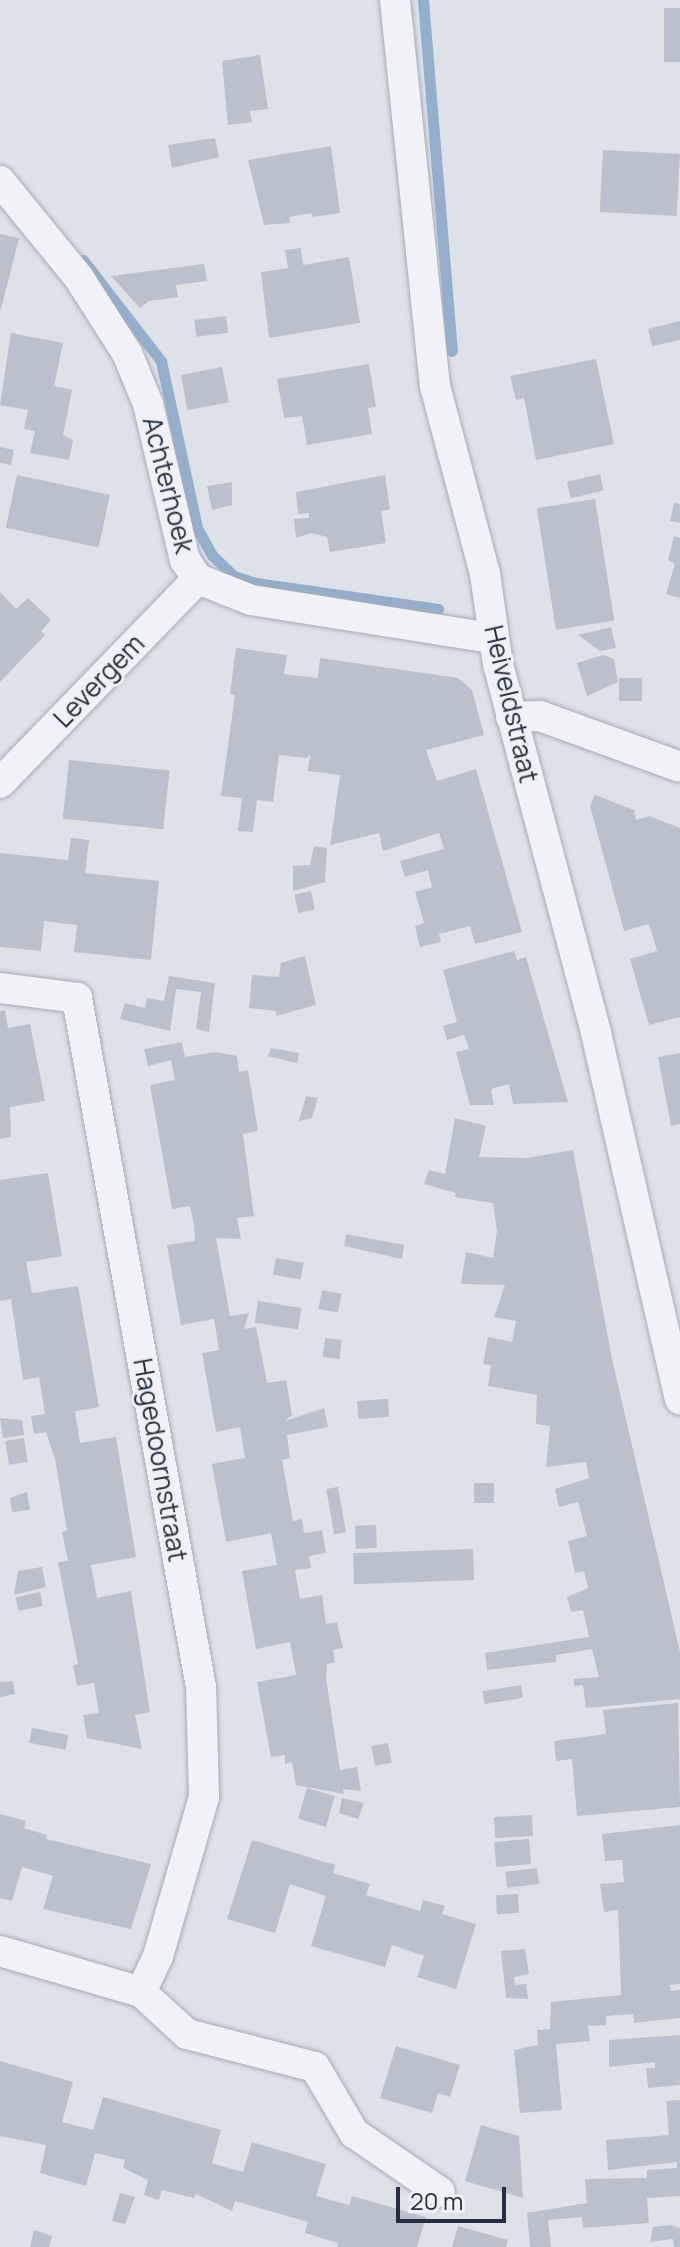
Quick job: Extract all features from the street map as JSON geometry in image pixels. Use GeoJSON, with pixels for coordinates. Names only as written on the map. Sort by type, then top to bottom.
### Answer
{"type":"FeatureCollection","features":[{"type":"Feature","properties":{"kind":"street","name":"Heiveldstraat"},"geometry":{"type":"LineString","coordinates":[[395,0],[435,386],[485,574],[492,638],[596,1033],[680,1399]]}},
{"type":"Feature","properties":{"kind":"street","name":"Achterhoek"},"geometry":{"type":"LineString","coordinates":[[0,181],[79,278],[127,353],[148,404],[185,560],[198,579],[251,600],[492,638]]}},
{"type":"Feature","properties":{"kind":"street","name":"Levergem"},"geometry":{"type":"LineString","coordinates":[[0,783],[198,579]]}},
{"type":"Feature","properties":{"kind":"street"},"geometry":{"type":"LineString","coordinates":[[511,717],[540,716],[680,767]]}},
{"type":"Feature","properties":{"kind":"street","name":"Hagedoornstraat"},"geometry":{"type":"LineString","coordinates":[[0,988],[77,998],[201,1687],[204,1797],[158,1956],[141,1992]]}},
{"type":"Feature","properties":{"kind":"street"},"geometry":{"type":"LineString","coordinates":[[0,1951],[141,1992],[187,2034],[315,2067],[354,2133],[440,2192]]}},
{"type":"Feature","properties":{"kind":"building"},"geometry":{"type":"Polygon","coordinates":[[[664,8],[680,8],[680,62],[664,62],[664,8]]]}},
{"type":"Feature","properties":{"kind":"building"},"geometry":{"type":"Polygon","coordinates":[[[260,55],[268,109],[250,111],[252,122],[228,125],[222,61],[260,55]]]}},
{"type":"Feature","properties":{"kind":"building"},"geometry":{"type":"Polygon","coordinates":[[[215,138],[219,157],[172,168],[168,145],[215,138]]]}},
{"type":"Feature","properties":{"kind":"building"},"geometry":{"type":"Polygon","coordinates":[[[331,146],[340,213],[313,217],[311,213],[289,217],[290,223],[264,225],[248,160],[331,146]]]}},
{"type":"Feature","properties":{"kind":"building"},"geometry":{"type":"Polygon","coordinates":[[[603,150],[680,154],[677,216],[600,212],[603,150]]]}},
{"type":"Feature","properties":{"kind":"building"},"geometry":{"type":"Polygon","coordinates":[[[0,234],[19,238],[1,309],[0,309],[0,234]]]}},
{"type":"Feature","properties":{"kind":"building"},"geometry":{"type":"Polygon","coordinates":[[[301,248],[303,265],[349,257],[360,323],[269,338],[261,272],[288,268],[285,250],[301,248]]]}},
{"type":"Feature","properties":{"kind":"building"},"geometry":{"type":"Polygon","coordinates":[[[204,264],[207,281],[176,285],[178,297],[149,301],[140,308],[111,276],[204,264]]]}},
{"type":"Feature","properties":{"kind":"building"},"geometry":{"type":"Polygon","coordinates":[[[226,316],[228,333],[196,337],[194,320],[226,316]]]}},
{"type":"Feature","properties":{"kind":"building"},"geometry":{"type":"Polygon","coordinates":[[[680,321],[680,340],[652,346],[648,329],[680,321]]]}},
{"type":"Feature","properties":{"kind":"building"},"geometry":{"type":"Polygon","coordinates":[[[11,333],[63,343],[54,386],[72,390],[63,435],[73,440],[69,460],[30,453],[35,431],[24,429],[28,410],[0,405],[11,333]]]}},
{"type":"Feature","properties":{"kind":"building"},"geometry":{"type":"Polygon","coordinates":[[[596,359],[614,444],[536,460],[524,398],[516,400],[510,376],[596,359]]]}},
{"type":"Feature","properties":{"kind":"building"},"geometry":{"type":"Polygon","coordinates":[[[369,364],[376,407],[368,408],[372,434],[307,445],[302,416],[284,418],[277,379],[369,364]]]}},
{"type":"Feature","properties":{"kind":"building"},"geometry":{"type":"Polygon","coordinates":[[[222,367],[229,402],[188,410],[181,375],[222,367]]]}},
{"type":"Feature","properties":{"kind":"building"},"geometry":{"type":"Polygon","coordinates":[[[0,447],[14,450],[11,465],[0,463],[0,447]]]}},
{"type":"Feature","properties":{"kind":"building"},"geometry":{"type":"Polygon","coordinates":[[[600,474],[604,491],[571,498],[567,482],[600,474]]]}},
{"type":"Feature","properties":{"kind":"building"},"geometry":{"type":"Polygon","coordinates":[[[17,475],[110,495],[99,548],[6,528],[17,475]]]}},
{"type":"Feature","properties":{"kind":"building"},"geometry":{"type":"Polygon","coordinates":[[[385,475],[390,509],[381,511],[386,543],[330,552],[327,537],[311,533],[296,538],[294,519],[309,518],[309,513],[298,514],[296,492],[385,475]]]}},
{"type":"Feature","properties":{"kind":"building"},"geometry":{"type":"Polygon","coordinates":[[[232,482],[232,505],[212,510],[207,486],[232,482]]]}},
{"type":"Feature","properties":{"kind":"building"},"geometry":{"type":"Polygon","coordinates":[[[595,499],[614,620],[556,630],[537,508],[595,499]]]}},
{"type":"Feature","properties":{"kind":"building"},"geometry":{"type":"Polygon","coordinates":[[[674,503],[680,504],[680,523],[670,521],[674,503]]]}},
{"type":"Feature","properties":{"kind":"building"},"geometry":{"type":"Polygon","coordinates":[[[674,536],[680,538],[680,598],[666,594],[675,564],[668,560],[674,536]]]}},
{"type":"Feature","properties":{"kind":"building"},"geometry":{"type":"Polygon","coordinates":[[[0,592],[16,609],[28,598],[51,620],[41,631],[45,635],[0,682],[0,592]]]}},
{"type":"Feature","properties":{"kind":"building"},"geometry":{"type":"Polygon","coordinates":[[[611,627],[616,648],[600,651],[578,635],[611,627]]]}},
{"type":"Feature","properties":{"kind":"building"},"geometry":{"type":"Polygon","coordinates":[[[236,648],[287,655],[284,674],[318,678],[320,658],[458,678],[472,690],[484,735],[426,750],[437,781],[476,769],[522,932],[475,944],[470,926],[439,934],[441,942],[420,947],[415,926],[424,923],[415,892],[432,887],[428,870],[405,877],[400,861],[444,849],[439,833],[383,851],[379,833],[330,845],[340,775],[308,771],[310,754],[307,758],[279,755],[273,802],[257,800],[253,832],[238,831],[242,798],[221,796],[235,695],[230,694],[236,648]]]}},
{"type":"Feature","properties":{"kind":"building"},"geometry":{"type":"Polygon","coordinates":[[[603,655],[614,659],[618,682],[587,696],[577,663],[603,655]]]}},
{"type":"Feature","properties":{"kind":"building"},"geometry":{"type":"Polygon","coordinates":[[[619,678],[642,678],[642,701],[619,701],[619,678]]]}},
{"type":"Feature","properties":{"kind":"building"},"geometry":{"type":"Polygon","coordinates":[[[69,760],[169,771],[163,829],[63,819],[69,760]]]}},
{"type":"Feature","properties":{"kind":"building"},"geometry":{"type":"Polygon","coordinates":[[[595,795],[634,810],[636,820],[649,816],[680,828],[680,1017],[649,1025],[630,959],[657,951],[649,924],[624,931],[590,806],[595,795]]]}},
{"type":"Feature","properties":{"kind":"building"},"geometry":{"type":"Polygon","coordinates":[[[71,838],[89,840],[85,873],[159,881],[151,960],[74,952],[77,925],[44,921],[41,951],[0,947],[0,853],[68,860],[71,838]]]}},
{"type":"Feature","properties":{"kind":"building"},"geometry":{"type":"Polygon","coordinates":[[[314,846],[327,848],[325,882],[293,891],[293,866],[310,865],[314,846]]]}},
{"type":"Feature","properties":{"kind":"building"},"geometry":{"type":"Polygon","coordinates":[[[311,891],[315,910],[298,913],[294,895],[311,891]]]}},
{"type":"Feature","properties":{"kind":"building"},"geometry":{"type":"Polygon","coordinates":[[[514,951],[517,960],[526,957],[568,1102],[513,1104],[509,1084],[491,1089],[494,1105],[470,1105],[456,1052],[469,1049],[464,1035],[447,1040],[443,1026],[457,1022],[443,970],[514,951]]]}},
{"type":"Feature","properties":{"kind":"building"},"geometry":{"type":"Polygon","coordinates":[[[305,956],[316,1005],[276,1016],[276,1011],[249,1008],[252,975],[279,977],[281,963],[305,956]]]}},
{"type":"Feature","properties":{"kind":"building"},"geometry":{"type":"Polygon","coordinates":[[[169,976],[215,983],[209,1032],[196,1029],[201,992],[176,989],[170,1031],[120,1019],[125,1003],[145,1008],[147,998],[164,1001],[169,976]]]}},
{"type":"Feature","properties":{"kind":"building"},"geometry":{"type":"Polygon","coordinates":[[[5,1010],[8,1028],[30,1024],[45,1101],[10,1107],[11,1137],[0,1139],[0,1011],[5,1010]]]}},
{"type":"Feature","properties":{"kind":"building"},"geometry":{"type":"Polygon","coordinates":[[[182,1042],[185,1057],[215,1052],[237,1056],[239,1072],[248,1070],[258,1131],[243,1134],[254,1216],[237,1218],[241,1239],[216,1238],[230,1316],[249,1313],[244,1329],[256,1327],[267,1383],[286,1380],[292,1415],[285,1421],[324,1408],[328,1427],[287,1435],[290,1458],[282,1460],[293,1521],[302,1519],[304,1533],[322,1530],[326,1553],[309,1556],[311,1568],[295,1570],[300,1599],[322,1595],[326,1624],[337,1622],[343,1648],[333,1650],[335,1662],[327,1664],[326,1678],[340,1770],[357,1767],[361,1791],[343,1789],[344,1794],[296,1785],[292,1762],[285,1764],[285,1755],[271,1757],[257,1682],[296,1675],[290,1642],[256,1649],[242,1571],[277,1565],[271,1533],[226,1542],[212,1464],[245,1458],[240,1427],[216,1432],[202,1353],[219,1350],[214,1319],[181,1325],[167,1245],[195,1241],[194,1225],[190,1206],[172,1209],[150,1085],[175,1080],[171,1060],[148,1066],[144,1049],[182,1042]]]}},
{"type":"Feature","properties":{"kind":"building"},"geometry":{"type":"Polygon","coordinates":[[[271,1048],[299,1053],[297,1063],[268,1056],[271,1048]]]}},
{"type":"Feature","properties":{"kind":"building"},"geometry":{"type":"Polygon","coordinates":[[[680,1053],[680,1124],[671,1126],[658,1057],[680,1053]]]}},
{"type":"Feature","properties":{"kind":"building"},"geometry":{"type":"Polygon","coordinates":[[[306,1096],[318,1098],[312,1118],[299,1121],[306,1096]]]}},
{"type":"Feature","properties":{"kind":"building"},"geometry":{"type":"Polygon","coordinates":[[[455,1118],[486,1126],[479,1157],[527,1158],[573,1150],[612,1359],[680,1652],[680,1699],[586,1708],[583,1685],[574,1686],[574,1679],[599,1677],[592,1649],[556,1655],[556,1662],[487,1670],[485,1653],[589,1637],[583,1610],[571,1612],[567,1597],[588,1588],[584,1571],[575,1573],[568,1541],[587,1536],[578,1502],[559,1507],[555,1489],[589,1478],[586,1462],[546,1467],[550,1426],[536,1424],[537,1395],[488,1386],[491,1365],[483,1364],[488,1337],[512,1342],[516,1321],[494,1317],[505,1285],[461,1284],[466,1252],[493,1258],[497,1230],[493,1203],[455,1197],[456,1193],[424,1184],[429,1170],[445,1174],[455,1118]]]}},
{"type":"Feature","properties":{"kind":"building"},"geometry":{"type":"Polygon","coordinates":[[[48,1173],[62,1256],[26,1262],[32,1293],[78,1286],[99,1407],[75,1411],[80,1443],[116,1437],[136,1557],[91,1565],[97,1598],[131,1591],[150,1712],[135,1715],[142,1749],[87,1738],[83,1715],[99,1713],[94,1683],[77,1686],[73,1665],[78,1664],[58,1562],[68,1561],[62,1532],[67,1530],[55,1459],[46,1432],[34,1434],[31,1416],[45,1414],[39,1377],[23,1380],[11,1299],[0,1301],[0,1180],[48,1173]]]}},
{"type":"Feature","properties":{"kind":"building"},"geometry":{"type":"Polygon","coordinates":[[[346,1234],[404,1245],[402,1259],[344,1246],[346,1234]]]}},
{"type":"Feature","properties":{"kind":"building"},"geometry":{"type":"Polygon","coordinates":[[[276,1258],[304,1263],[301,1280],[273,1275],[276,1258]]]}},
{"type":"Feature","properties":{"kind":"building"},"geometry":{"type":"Polygon","coordinates":[[[322,1290],[342,1294],[338,1312],[318,1309],[322,1290]]]}},
{"type":"Feature","properties":{"kind":"building"},"geometry":{"type":"Polygon","coordinates":[[[258,1301],[301,1308],[298,1330],[255,1323],[258,1301]]]}},
{"type":"Feature","properties":{"kind":"building"},"geometry":{"type":"Polygon","coordinates":[[[325,1338],[342,1340],[340,1359],[323,1357],[325,1338]]]}},
{"type":"Feature","properties":{"kind":"building"},"geometry":{"type":"Polygon","coordinates":[[[388,1399],[389,1417],[358,1419],[357,1401],[388,1399]]]}},
{"type":"Feature","properties":{"kind":"building"},"geometry":{"type":"Polygon","coordinates":[[[0,1418],[22,1420],[24,1435],[3,1438],[0,1418]]]}},
{"type":"Feature","properties":{"kind":"building"},"geometry":{"type":"Polygon","coordinates":[[[24,1438],[28,1462],[9,1465],[5,1441],[24,1438]]]}},
{"type":"Feature","properties":{"kind":"building"},"geometry":{"type":"Polygon","coordinates":[[[474,1483],[494,1483],[494,1503],[474,1503],[474,1483]]]}},
{"type":"Feature","properties":{"kind":"building"},"geometry":{"type":"Polygon","coordinates":[[[338,1487],[346,1532],[334,1534],[326,1489],[338,1487]]]}},
{"type":"Feature","properties":{"kind":"building"},"geometry":{"type":"Polygon","coordinates":[[[27,1492],[30,1510],[12,1512],[10,1498],[27,1492]]]}},
{"type":"Feature","properties":{"kind":"building"},"geometry":{"type":"Polygon","coordinates":[[[376,1525],[377,1548],[356,1549],[355,1526],[376,1525]]]}},
{"type":"Feature","properties":{"kind":"building"},"geometry":{"type":"Polygon","coordinates":[[[473,1549],[474,1580],[354,1584],[353,1553],[473,1549]]]}},
{"type":"Feature","properties":{"kind":"building"},"geometry":{"type":"Polygon","coordinates":[[[42,1567],[46,1587],[14,1595],[18,1571],[42,1567]]]}},
{"type":"Feature","properties":{"kind":"building"},"geometry":{"type":"Polygon","coordinates":[[[40,1592],[43,1606],[18,1611],[16,1597],[40,1592]]]}},
{"type":"Feature","properties":{"kind":"building"},"geometry":{"type":"Polygon","coordinates":[[[13,1681],[15,1694],[0,1697],[0,1682],[13,1681]]]}},
{"type":"Feature","properties":{"kind":"building"},"geometry":{"type":"Polygon","coordinates":[[[521,1685],[523,1698],[485,1704],[482,1691],[521,1685]]]}},
{"type":"Feature","properties":{"kind":"building"},"geometry":{"type":"Polygon","coordinates":[[[678,1703],[680,1807],[577,1816],[572,1759],[556,1761],[554,1741],[606,1734],[603,1710],[678,1703]]]}},
{"type":"Feature","properties":{"kind":"building"},"geometry":{"type":"Polygon","coordinates":[[[32,1728],[68,1735],[65,1750],[29,1743],[32,1728]]]}},
{"type":"Feature","properties":{"kind":"building"},"geometry":{"type":"Polygon","coordinates":[[[388,1743],[392,1763],[375,1766],[371,1746],[388,1743]]]}},
{"type":"Feature","properties":{"kind":"building"},"geometry":{"type":"Polygon","coordinates":[[[307,1788],[335,1796],[326,1827],[298,1819],[307,1788]]]}},
{"type":"Feature","properties":{"kind":"building"},"geometry":{"type":"Polygon","coordinates":[[[342,1798],[364,1803],[358,1819],[339,1813],[342,1798]]]}},
{"type":"Feature","properties":{"kind":"building"},"geometry":{"type":"Polygon","coordinates":[[[0,1814],[26,1821],[24,1828],[47,1835],[46,1839],[151,1864],[131,1929],[43,1909],[53,1876],[22,1867],[12,1901],[0,1898],[0,1814]]]}},
{"type":"Feature","properties":{"kind":"building"},"geometry":{"type":"Polygon","coordinates":[[[532,1815],[533,1836],[495,1838],[494,1817],[532,1815]]]}},
{"type":"Feature","properties":{"kind":"building"},"geometry":{"type":"Polygon","coordinates":[[[680,1825],[680,1984],[670,1985],[671,1991],[680,1990],[680,2018],[634,2023],[633,2014],[606,2016],[606,2025],[588,2026],[590,2041],[556,2044],[562,2110],[520,2113],[514,2050],[538,2045],[537,2030],[550,2029],[551,2002],[621,1995],[618,1910],[604,1912],[600,1884],[624,1882],[622,1860],[605,1861],[602,1834],[680,1825]]]}},
{"type":"Feature","properties":{"kind":"building"},"geometry":{"type":"Polygon","coordinates":[[[529,1839],[531,1864],[496,1867],[494,1842],[529,1839]]]}},
{"type":"Feature","properties":{"kind":"building"},"geometry":{"type":"Polygon","coordinates":[[[252,1840],[335,1865],[333,1873],[370,1884],[366,1895],[420,1911],[423,1900],[445,1906],[442,1914],[476,1924],[456,1989],[417,1977],[424,1956],[392,1945],[385,1967],[311,1946],[326,1896],[290,1884],[275,1933],[227,1919],[252,1840]]]}},
{"type":"Feature","properties":{"kind":"building"},"geometry":{"type":"Polygon","coordinates":[[[537,1868],[539,1884],[507,1888],[505,1872],[537,1868]]]}},
{"type":"Feature","properties":{"kind":"building"},"geometry":{"type":"Polygon","coordinates":[[[518,1894],[519,1913],[497,1914],[496,1895],[518,1894]]]}},
{"type":"Feature","properties":{"kind":"building"},"geometry":{"type":"Polygon","coordinates":[[[525,1949],[529,1974],[514,1977],[515,1985],[526,1984],[528,1999],[506,1998],[501,1951],[525,1949]]]}},
{"type":"Feature","properties":{"kind":"building"},"geometry":{"type":"Polygon","coordinates":[[[680,2035],[680,2085],[648,2088],[646,2068],[655,2068],[655,2062],[609,2067],[609,2040],[680,2035]]]}},
{"type":"Feature","properties":{"kind":"building"},"geometry":{"type":"Polygon","coordinates":[[[396,2046],[460,2065],[450,2097],[438,2093],[432,2113],[380,2098],[396,2046]]]}},
{"type":"Feature","properties":{"kind":"building"},"geometry":{"type":"Polygon","coordinates":[[[0,2061],[73,2082],[62,2122],[93,2130],[103,2097],[221,2130],[212,2163],[228,2168],[243,2172],[252,2142],[326,2164],[316,2196],[349,2205],[352,2196],[426,2217],[417,2247],[337,2247],[338,2243],[305,2233],[308,2222],[235,2201],[232,2211],[196,2194],[194,2198],[162,2190],[159,2200],[144,2195],[148,2180],[123,2168],[125,2160],[95,2153],[86,2186],[40,2173],[46,2145],[0,2136],[0,2061]]]}},
{"type":"Feature","properties":{"kind":"building"},"geometry":{"type":"Polygon","coordinates":[[[680,2100],[680,2196],[647,2198],[649,2223],[583,2228],[582,2217],[548,2220],[551,2247],[530,2247],[527,2213],[587,2203],[585,2179],[647,2178],[647,2170],[677,2168],[677,2162],[608,2170],[606,2140],[669,2135],[666,2101],[680,2100]]]}},
{"type":"Feature","properties":{"kind":"building"},"geometry":{"type":"Polygon","coordinates":[[[481,2125],[519,2136],[523,2198],[465,2181],[481,2125]]]}},
{"type":"Feature","properties":{"kind":"building"},"geometry":{"type":"Polygon","coordinates":[[[120,2193],[135,2197],[125,2224],[112,2221],[120,2193]]]}},
{"type":"Feature","properties":{"kind":"building"},"geometry":{"type":"Polygon","coordinates":[[[671,2225],[680,2228],[680,2247],[674,2247],[673,2239],[650,2242],[653,2227],[671,2225]]]}},
{"type":"Feature","properties":{"kind":"building"},"geometry":{"type":"Polygon","coordinates":[[[458,2226],[508,2240],[506,2247],[452,2247],[458,2226]]]}},
{"type":"Feature","properties":{"kind":"building"},"geometry":{"type":"Polygon","coordinates":[[[34,2230],[52,2236],[49,2247],[30,2247],[34,2230]]]}},
{"type":"Feature","properties":{"kind":"waterway"},"geometry":{"type":"LineString","coordinates":[[423,0],[452,351]]}},
{"type":"Feature","properties":{"kind":"waterway"},"geometry":{"type":"LineString","coordinates":[[83,260],[161,361],[197,528],[212,555],[234,576],[256,583],[438,609]]}}]}
